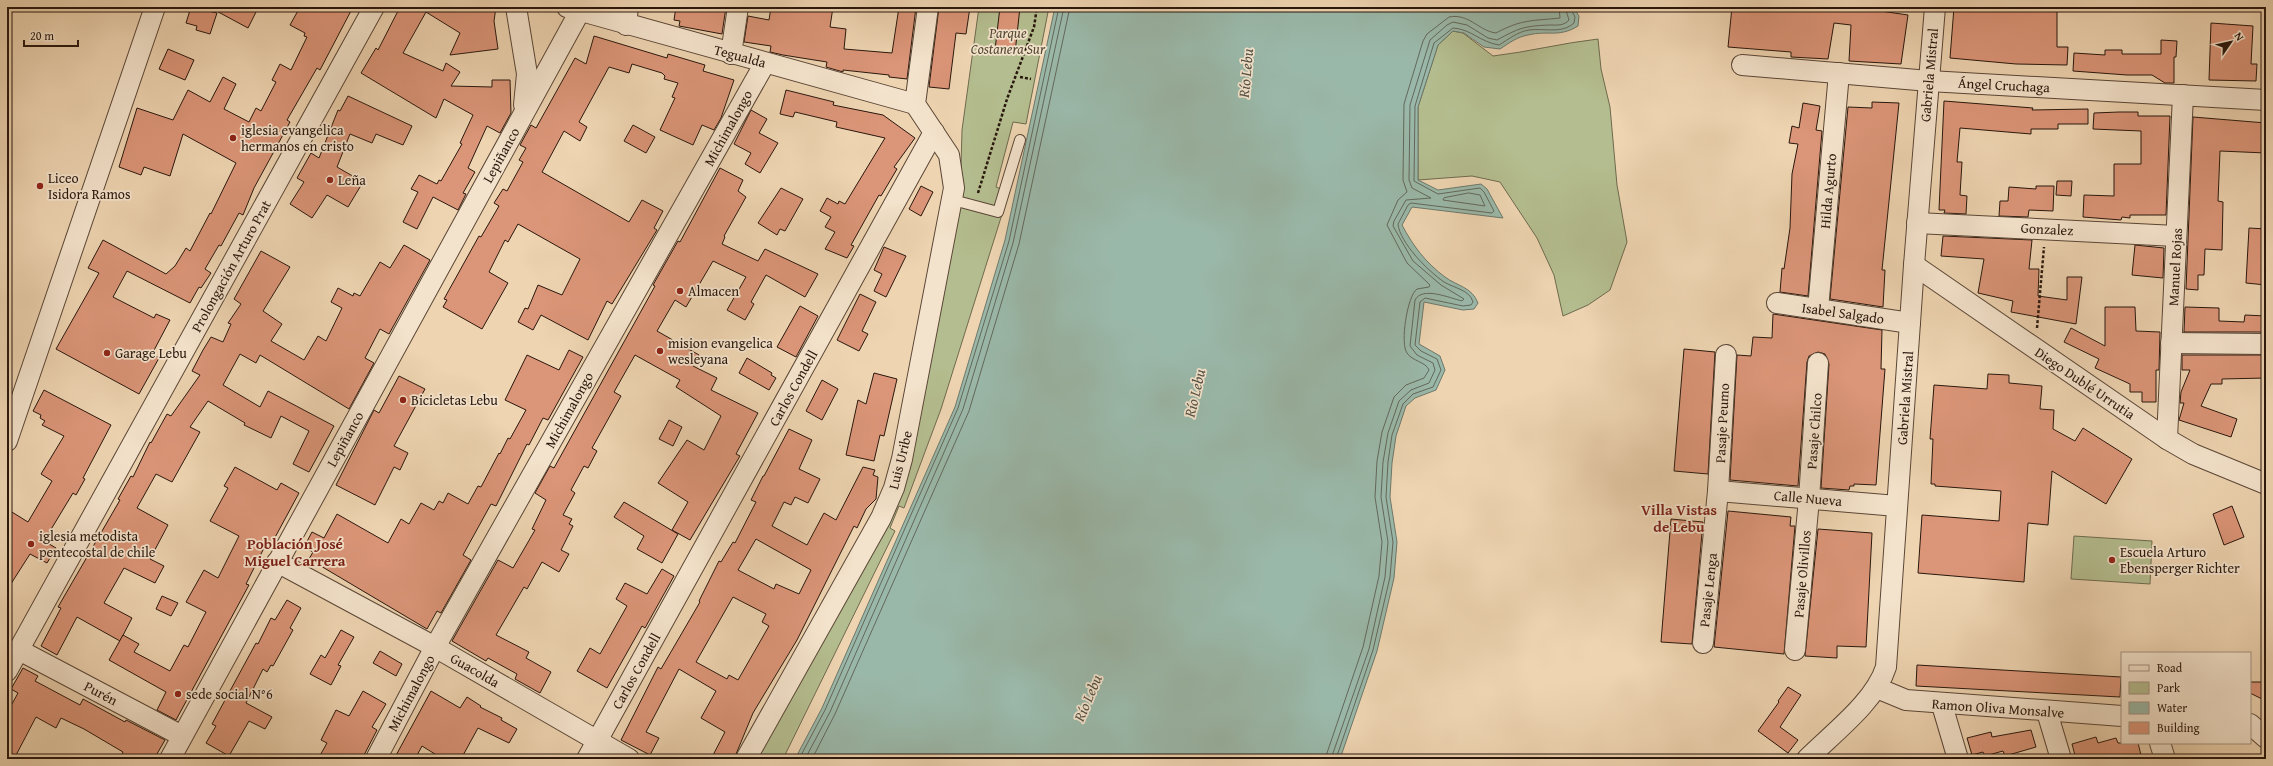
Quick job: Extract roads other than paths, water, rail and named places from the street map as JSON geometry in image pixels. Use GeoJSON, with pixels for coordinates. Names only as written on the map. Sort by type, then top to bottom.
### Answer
{"type":"FeatureCollection","features":[{"type":"Feature","properties":{"kind":"street"},"geometry":{"type":"LineString","coordinates":[[7,441],[10,420],[155,7]]}},
{"type":"Feature","properties":{"kind":"street","name":"Prolongación Arturo Prat"},"geometry":{"type":"LineString","coordinates":[[7,671],[374,7]]}},
{"type":"Feature","properties":{"kind":"street","name":"Lepiñanco"},"geometry":{"type":"LineString","coordinates":[[516,7],[527,80],[521,119]]}},
{"type":"Feature","properties":{"kind":"street"},"geometry":{"type":"LineString","coordinates":[[731,54],[738,7]]}},
{"type":"Feature","properties":{"kind":"street"},"geometry":{"type":"LineString","coordinates":[[928,7],[915,104],[934,132]]}},
{"type":"Feature","properties":{"kind":"street","name":"Gabriela Mistral"},"geometry":{"type":"LineString","coordinates":[[1807,759],[1877,688],[1886,667],[1917,223],[1935,7]]}},
{"type":"Feature","properties":{"kind":"street","name":"Lepiñanco"},"geometry":{"type":"LineString","coordinates":[[170,759],[521,119],[574,9]]}},
{"type":"Feature","properties":{"kind":"street","name":"Tegualda"},"geometry":{"type":"LineString","coordinates":[[574,9],[627,16],[731,54],[915,104]]}},
{"type":"Feature","properties":{"kind":"street","name":"Michimalongo"},"geometry":{"type":"LineString","coordinates":[[376,759],[435,647],[765,63]]}},
{"type":"Feature","properties":{"kind":"street","name":"Ángel Cruchaga"},"geometry":{"type":"LineString","coordinates":[[1742,65],[1929,81],[2266,100]]}},
{"type":"Feature","properties":{"kind":"street","name":"Hilda Agurto"},"geometry":{"type":"LineString","coordinates":[[1818,309],[1839,73]]}},
{"type":"Feature","properties":{"kind":"street","name":"Manuel Rojas"},"geometry":{"type":"LineString","coordinates":[[2167,439],[2183,95]]}},
{"type":"Feature","properties":{"kind":"street","name":"Luis Uribe"},"geometry":{"type":"LineString","coordinates":[[746,759],[881,518],[894,488],[902,459],[952,200],[954,178],[950,161],[934,132]]}},
{"type":"Feature","properties":{"kind":"street","name":"Carlos Condell"},"geometry":{"type":"LineString","coordinates":[[587,759],[934,132]]}},
{"type":"Feature","properties":{"kind":"street","name":"Gonzalez"},"geometry":{"type":"LineString","coordinates":[[1917,223],[2176,236]]}},
{"type":"Feature","properties":{"kind":"street","name":"Diego Dublé Urrutia"},"geometry":{"type":"LineString","coordinates":[[1914,265],[2167,439],[2193,454],[2266,484]]}},
{"type":"Feature","properties":{"kind":"street","name":"Isabel Salgado"},"geometry":{"type":"LineString","coordinates":[[1777,303],[1910,323]]}},
{"type":"Feature","properties":{"kind":"street"},"geometry":{"type":"LineString","coordinates":[[2171,343],[2266,344]]}},
{"type":"Feature","properties":{"kind":"street","name":"Pasaje Peumo"},"geometry":{"type":"LineString","coordinates":[[1718,491],[1726,355]]}},
{"type":"Feature","properties":{"kind":"street","name":"Pasaje Chilco"},"geometry":{"type":"LineString","coordinates":[[1809,498],[1818,363]]}},
{"type":"Feature","properties":{"kind":"street","name":"Calle Nueva"},"geometry":{"type":"LineString","coordinates":[[1718,491],[1897,506]]}},
{"type":"Feature","properties":{"kind":"street","name":"Pasaje Lenga"},"geometry":{"type":"LineString","coordinates":[[1703,642],[1718,491]]}},
{"type":"Feature","properties":{"kind":"street","name":"Pasaje Olivillos"},"geometry":{"type":"LineString","coordinates":[[1795,650],[1809,498]]}},
{"type":"Feature","properties":{"kind":"street","name":"Guacolda"},"geometry":{"type":"LineString","coordinates":[[277,562],[435,647],[629,759]]}},
{"type":"Feature","properties":{"kind":"street","name":"Purén"},"geometry":{"type":"LineString","coordinates":[[19,650],[182,736]]}},
{"type":"Feature","properties":{"kind":"street","name":"Ramon Oliva Monsalve"},"geometry":{"type":"LineString","coordinates":[[1877,688],[1906,700],[1942,705],[2121,716]]}},
{"type":"Feature","properties":{"kind":"street"},"geometry":{"type":"LineString","coordinates":[[1942,705],[1958,759]]}},
{"type":"Feature","properties":{"kind":"street"},"geometry":{"type":"LineString","coordinates":[[2047,712],[2061,759]]}},
{"type":"Feature","properties":{"kind":"street"},"geometry":{"type":"LineString","coordinates":[[2251,725],[2266,738]]}},
{"type":"Feature","properties":{"kind":"street"},"geometry":{"type":"LineString","coordinates":[[2160,744],[2165,759]]}},
{"type":"Feature","properties":{"kind":"lane"},"geometry":{"type":"LineString","coordinates":[[952,200],[998,212],[1020,140]]}},
{"type":"Feature","properties":{"kind":"water","name":"Río Lebu"},"geometry":{"type":"Polygon","coordinates":[[[1055,7],[1573,7],[1579,16],[1578,26],[1571,30],[1559,33],[1535,34],[1520,37],[1500,49],[1484,47],[1464,33],[1453,31],[1438,45],[1418,107],[1418,180],[1438,190],[1481,184],[1487,189],[1503,218],[1412,207],[1402,225],[1415,247],[1426,260],[1438,272],[1472,293],[1478,303],[1474,309],[1463,310],[1424,302],[1419,344],[1440,356],[1445,370],[1436,390],[1415,398],[1406,406],[1396,436],[1392,463],[1390,497],[1397,542],[1394,578],[1377,651],[1340,759],[795,759],[822,708],[955,407],[1005,240],[1055,7]]]}},
{"type":"Feature","properties":{"kind":"place","name":"iglesia evangelica hermanos en cristo"},"geometry":{"type":"Point","coordinates":[233,138]}},
{"type":"Feature","properties":{"kind":"place","name":"Leña"},"geometry":{"type":"Point","coordinates":[330,180]}},
{"type":"Feature","properties":{"kind":"place","name":"Liceo Isidora Ramos"},"geometry":{"type":"Point","coordinates":[40,186]}},
{"type":"Feature","properties":{"kind":"place","name":"Almacen"},"geometry":{"type":"Point","coordinates":[680,291]}},
{"type":"Feature","properties":{"kind":"place","name":"mision evangelica wesleyana"},"geometry":{"type":"Point","coordinates":[660,351]}},
{"type":"Feature","properties":{"kind":"place","name":"Garage Lebu"},"geometry":{"type":"Point","coordinates":[107,353]}},
{"type":"Feature","properties":{"kind":"place","name":"Bicicletas Lebu"},"geometry":{"type":"Point","coordinates":[403,400]}},
{"type":"Feature","properties":{"kind":"place","name":"iglesia metodista pentecostal de chile"},"geometry":{"type":"Point","coordinates":[31,544]}},
{"type":"Feature","properties":{"kind":"place","name":"Escuela Arturo Ebensperger Richter"},"geometry":{"type":"Point","coordinates":[2112,560]}},
{"type":"Feature","properties":{"kind":"place","name":"sede social N°6"},"geometry":{"type":"Point","coordinates":[178,694]}},
{"type":"Feature","properties":{"kind":"district","name":"Villa Vistas de Lebu"},"geometry":{"type":"Point","coordinates":[1679,518]}},
{"type":"Feature","properties":{"kind":"district","name":"Población José Miguel Carrera"},"geometry":{"type":"Point","coordinates":[295,552]}},
{"type":"Feature","properties":{"kind":"park label","name":"Parque Costanera Sur"},"geometry":{"type":"Point","coordinates":[1008,42]}}]}
